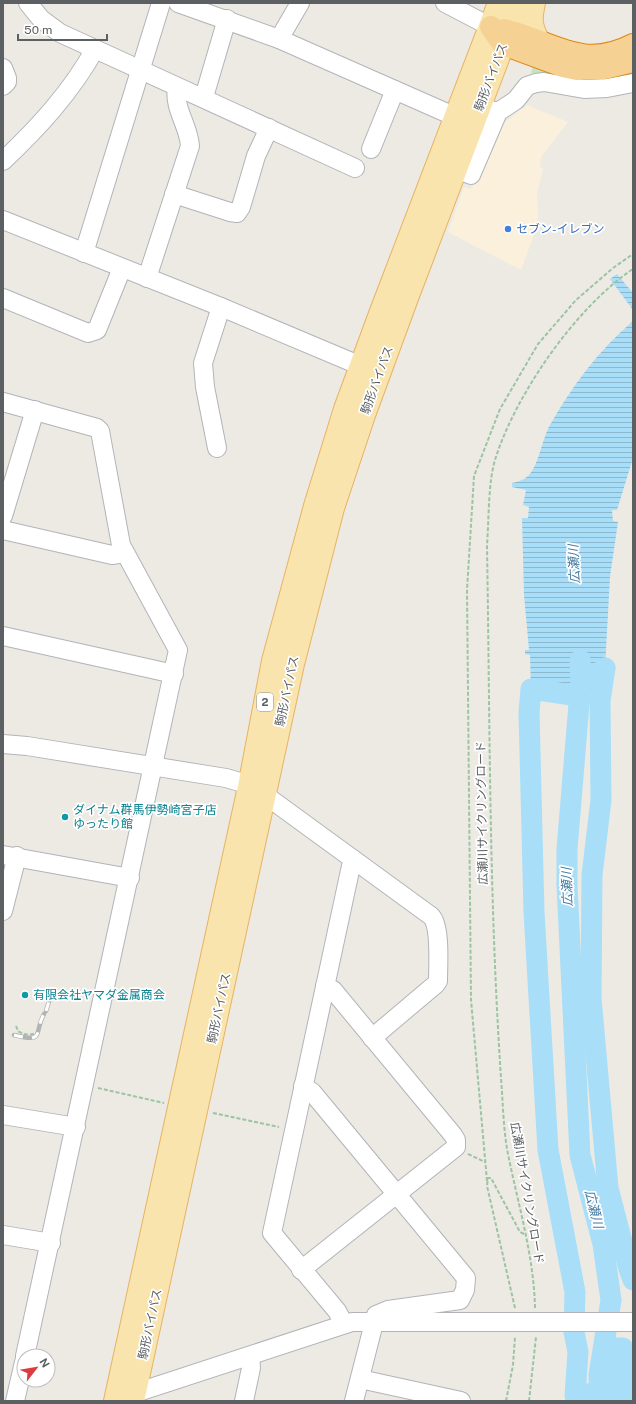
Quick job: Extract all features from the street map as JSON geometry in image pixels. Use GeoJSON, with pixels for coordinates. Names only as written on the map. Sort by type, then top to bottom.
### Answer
{"type":"FeatureCollection","features":[{"type":"Feature","properties":{"kind":"highway"},"geometry":{"type":"LineString","coordinates":[[501,34],[540,42],[567,53],[581,55],[621,51],[633,45]]}},
{"type":"Feature","properties":{"kind":"highway"},"geometry":{"type":"LineString","coordinates":[[501,34],[563,66],[606,78],[633,61]]}},
{"type":"Feature","properties":{"kind":"main road","name":"駒形バイパス"},"geometry":{"type":"LineString","coordinates":[[121,1399],[188,1108],[257,791],[273,661],[314,506],[456,169],[488,110],[501,34],[500,3]]}},
{"type":"Feature","properties":{"kind":"main road","name":"駒形バイパス"},"geometry":{"type":"LineString","coordinates":[[354,412],[361,366],[456,117],[519,3]]}},
{"type":"Feature","properties":{"kind":"main road"},"geometry":{"type":"LineString","coordinates":[[534,3],[532,12],[532,27],[540,42]]}},
{"type":"Feature","properties":{"kind":"street"},"geometry":{"type":"LineString","coordinates":[[28,3],[41,19],[60,33],[141,68],[176,87],[204,97],[355,168]]}},
{"type":"Feature","properties":{"kind":"street"},"geometry":{"type":"LineString","coordinates":[[84,253],[161,3]]}},
{"type":"Feature","properties":{"kind":"street"},"geometry":{"type":"LineString","coordinates":[[178,3],[227,19],[279,39],[456,117]]}},
{"type":"Feature","properties":{"kind":"street"},"geometry":{"type":"LineString","coordinates":[[279,39],[300,3]]}},
{"type":"Feature","properties":{"kind":"street"},"geometry":{"type":"LineString","coordinates":[[445,3],[501,34]]}},
{"type":"Feature","properties":{"kind":"street"},"geometry":{"type":"LineString","coordinates":[[204,97],[227,19]]}},
{"type":"Feature","properties":{"kind":"street"},"geometry":{"type":"LineString","coordinates":[[3,161],[30,136],[64,97],[95,48]]}},
{"type":"Feature","properties":{"kind":"street"},"geometry":{"type":"LineString","coordinates":[[3,68],[7,82],[3,86]]}},
{"type":"Feature","properties":{"kind":"street"},"geometry":{"type":"LineString","coordinates":[[488,110],[516,100],[527,86],[536,83],[544,82],[584,89],[606,78],[633,83]]}},
{"type":"Feature","properties":{"kind":"street"},"geometry":{"type":"LineString","coordinates":[[147,278],[190,146],[190,140],[177,103],[176,87]]}},
{"type":"Feature","properties":{"kind":"street"},"geometry":{"type":"LineString","coordinates":[[371,149],[395,90]]}},
{"type":"Feature","properties":{"kind":"street"},"geometry":{"type":"LineString","coordinates":[[174,194],[230,212],[237,212],[241,207],[256,156],[269,128]]}},
{"type":"Feature","properties":{"kind":"street"},"geometry":{"type":"LineString","coordinates":[[3,220],[221,307],[361,366]]}},
{"type":"Feature","properties":{"kind":"street"},"geometry":{"type":"LineString","coordinates":[[3,298],[88,333],[92,333],[97,330],[122,268]]}},
{"type":"Feature","properties":{"kind":"street"},"geometry":{"type":"LineString","coordinates":[[217,448],[204,387],[203,363],[221,307]]}},
{"type":"Feature","properties":{"kind":"street"},"geometry":{"type":"LineString","coordinates":[[3,402],[97,428],[100,431],[121,545],[177,646],[178,656],[27,1348]]}},
{"type":"Feature","properties":{"kind":"street"},"geometry":{"type":"LineString","coordinates":[[3,516],[36,410]]}},
{"type":"Feature","properties":{"kind":"street"},"geometry":{"type":"LineString","coordinates":[[3,530],[112,555],[125,553]]}},
{"type":"Feature","properties":{"kind":"street"},"geometry":{"type":"LineString","coordinates":[[3,636],[174,674]]}},
{"type":"Feature","properties":{"kind":"street"},"geometry":{"type":"LineString","coordinates":[[3,744],[27,746],[154,768],[226,778],[243,783],[257,791],[431,916],[434,919],[436,928],[438,981],[372,1038]]}},
{"type":"Feature","properties":{"kind":"street"},"geometry":{"type":"LineString","coordinates":[[3,911],[10,856],[130,878]]}},
{"type":"Feature","properties":{"kind":"street"},"geometry":{"type":"LineString","coordinates":[[344,1324],[337,1311],[301,1270],[272,1233],[351,866],[354,860]]}},
{"type":"Feature","properties":{"kind":"street"},"geometry":{"type":"LineString","coordinates":[[301,1270],[456,1147],[456,1140],[453,1134],[333,990],[325,986]]}},
{"type":"Feature","properties":{"kind":"street"},"geometry":{"type":"LineString","coordinates":[[303,1086],[312,1092],[466,1278],[465,1290],[460,1300],[388,1310],[376,1315],[354,1401]]}},
{"type":"Feature","properties":{"kind":"street"},"geometry":{"type":"LineString","coordinates":[[3,1115],[76,1127]]}},
{"type":"Feature","properties":{"kind":"street"},"geometry":{"type":"LineString","coordinates":[[3,1235],[51,1243]]}},
{"type":"Feature","properties":{"kind":"street"},"geometry":{"type":"LineString","coordinates":[[121,1399],[344,1324],[523,1318],[633,1322]]}},
{"type":"Feature","properties":{"kind":"street"},"geometry":{"type":"LineString","coordinates":[[244,1401],[251,1368],[250,1356]]}},
{"type":"Feature","properties":{"kind":"street"},"geometry":{"type":"LineString","coordinates":[[360,1379],[462,1401]]}},
{"type":"Feature","properties":{"kind":"street"},"geometry":{"type":"LineString","coordinates":[[15,1401],[18,1388]]}},
{"type":"Feature","properties":{"kind":"path"},"geometry":{"type":"LineString","coordinates":[[506,1401],[523,1318],[515,1307],[487,1181],[471,1000],[467,590],[474,476],[500,409],[538,344],[576,300],[613,268],[633,254]]}},
{"type":"Feature","properties":{"kind":"path","name":"広瀬川サイクリングロード"},"geometry":{"type":"LineString","coordinates":[[523,1318],[533,1278],[507,1147],[502,1092],[494,947],[487,545],[490,502],[495,461],[515,411],[529,386],[544,362],[565,336],[612,284],[633,269]]}},
{"type":"Feature","properties":{"kind":"path"},"geometry":{"type":"LineString","coordinates":[[16,1026],[18,1031],[16,1037]]}},
{"type":"Feature","properties":{"kind":"path"},"geometry":{"type":"LineString","coordinates":[[18,1031],[29,1035],[38,1032]]}},
{"type":"Feature","properties":{"kind":"path"},"geometry":{"type":"LineString","coordinates":[[85,1086],[293,1130]]}},
{"type":"Feature","properties":{"kind":"path"},"geometry":{"type":"LineString","coordinates":[[456,1147],[486,1162]]}},
{"type":"Feature","properties":{"kind":"path"},"geometry":{"type":"LineString","coordinates":[[487,1181],[488,1178],[492,1178],[520,1232],[524,1234]]}},
{"type":"Feature","properties":{"kind":"path"},"geometry":{"type":"LineString","coordinates":[[529,1401],[536,1334]]}},
{"type":"Feature","properties":{"kind":"shaded area"},"geometry":{"type":"Polygon","coordinates":[[[527,105],[568,122],[541,157],[540,166],[543,169],[537,193],[538,215],[536,229],[521,270],[448,232],[464,187],[471,189],[500,126],[527,105]]]}},
{"type":"Feature","properties":{"kind":"green space"},"geometry":{"type":"Polygon","coordinates":[[[533,65],[598,78],[595,82],[554,79],[537,73],[531,73],[533,65]]]}},
{"type":"Feature","properties":{"kind":"water"},"geometry":{"type":"Polygon","coordinates":[[[617,274],[633,293],[633,310],[610,279],[617,274]]]}},
{"type":"Feature","properties":{"kind":"water"},"geometry":{"type":"Polygon","coordinates":[[[633,321],[633,458],[617,510],[612,510],[613,521],[618,522],[610,577],[605,668],[572,695],[531,689],[530,655],[525,654],[525,650],[529,650],[524,595],[522,518],[528,518],[529,507],[523,505],[526,490],[512,487],[512,483],[529,475],[538,458],[550,425],[567,396],[598,356],[633,321]]]}},
{"type":"Feature","properties":{"kind":"waterway","name":"広瀬川"},"geometry":{"type":"LineString","coordinates":[[580,660],[581,680],[567,849],[567,885],[580,1155],[603,1244],[611,1300],[599,1375],[600,1401]]}},
{"type":"Feature","properties":{"kind":"waterway"},"geometry":{"type":"LineString","coordinates":[[605,668],[572,695],[531,689],[529,712],[534,912],[548,1150],[575,1292],[574,1332],[578,1352],[575,1396],[614,1390],[612,1374],[617,1348],[623,1348],[626,1376],[624,1401]]}},
{"type":"Feature","properties":{"kind":"waterway"},"geometry":{"type":"LineString","coordinates":[[605,668],[600,701],[601,800],[592,875],[591,998],[608,1188],[633,1280]]}},
{"type":"Feature","properties":{"kind":"railway"},"geometry":{"type":"LineString","coordinates":[[46,1011],[50,998]]}},
{"type":"Feature","properties":{"kind":"railway"},"geometry":{"type":"LineString","coordinates":[[14,1035],[31,1038],[35,1037],[44,1014]]}},
{"type":"Feature","properties":{"kind":"place","name":"セブン-イレブン"},"geometry":{"type":"Point","coordinates":[508,229]}},
{"type":"Feature","properties":{"kind":"place","name":"ダイナム群馬伊勢崎宮子店 ゆったり館"},"geometry":{"type":"Point","coordinates":[65,817]}},
{"type":"Feature","properties":{"kind":"place","name":"有限会社ヤマダ金属商会"},"geometry":{"type":"Point","coordinates":[25,995]}}]}
